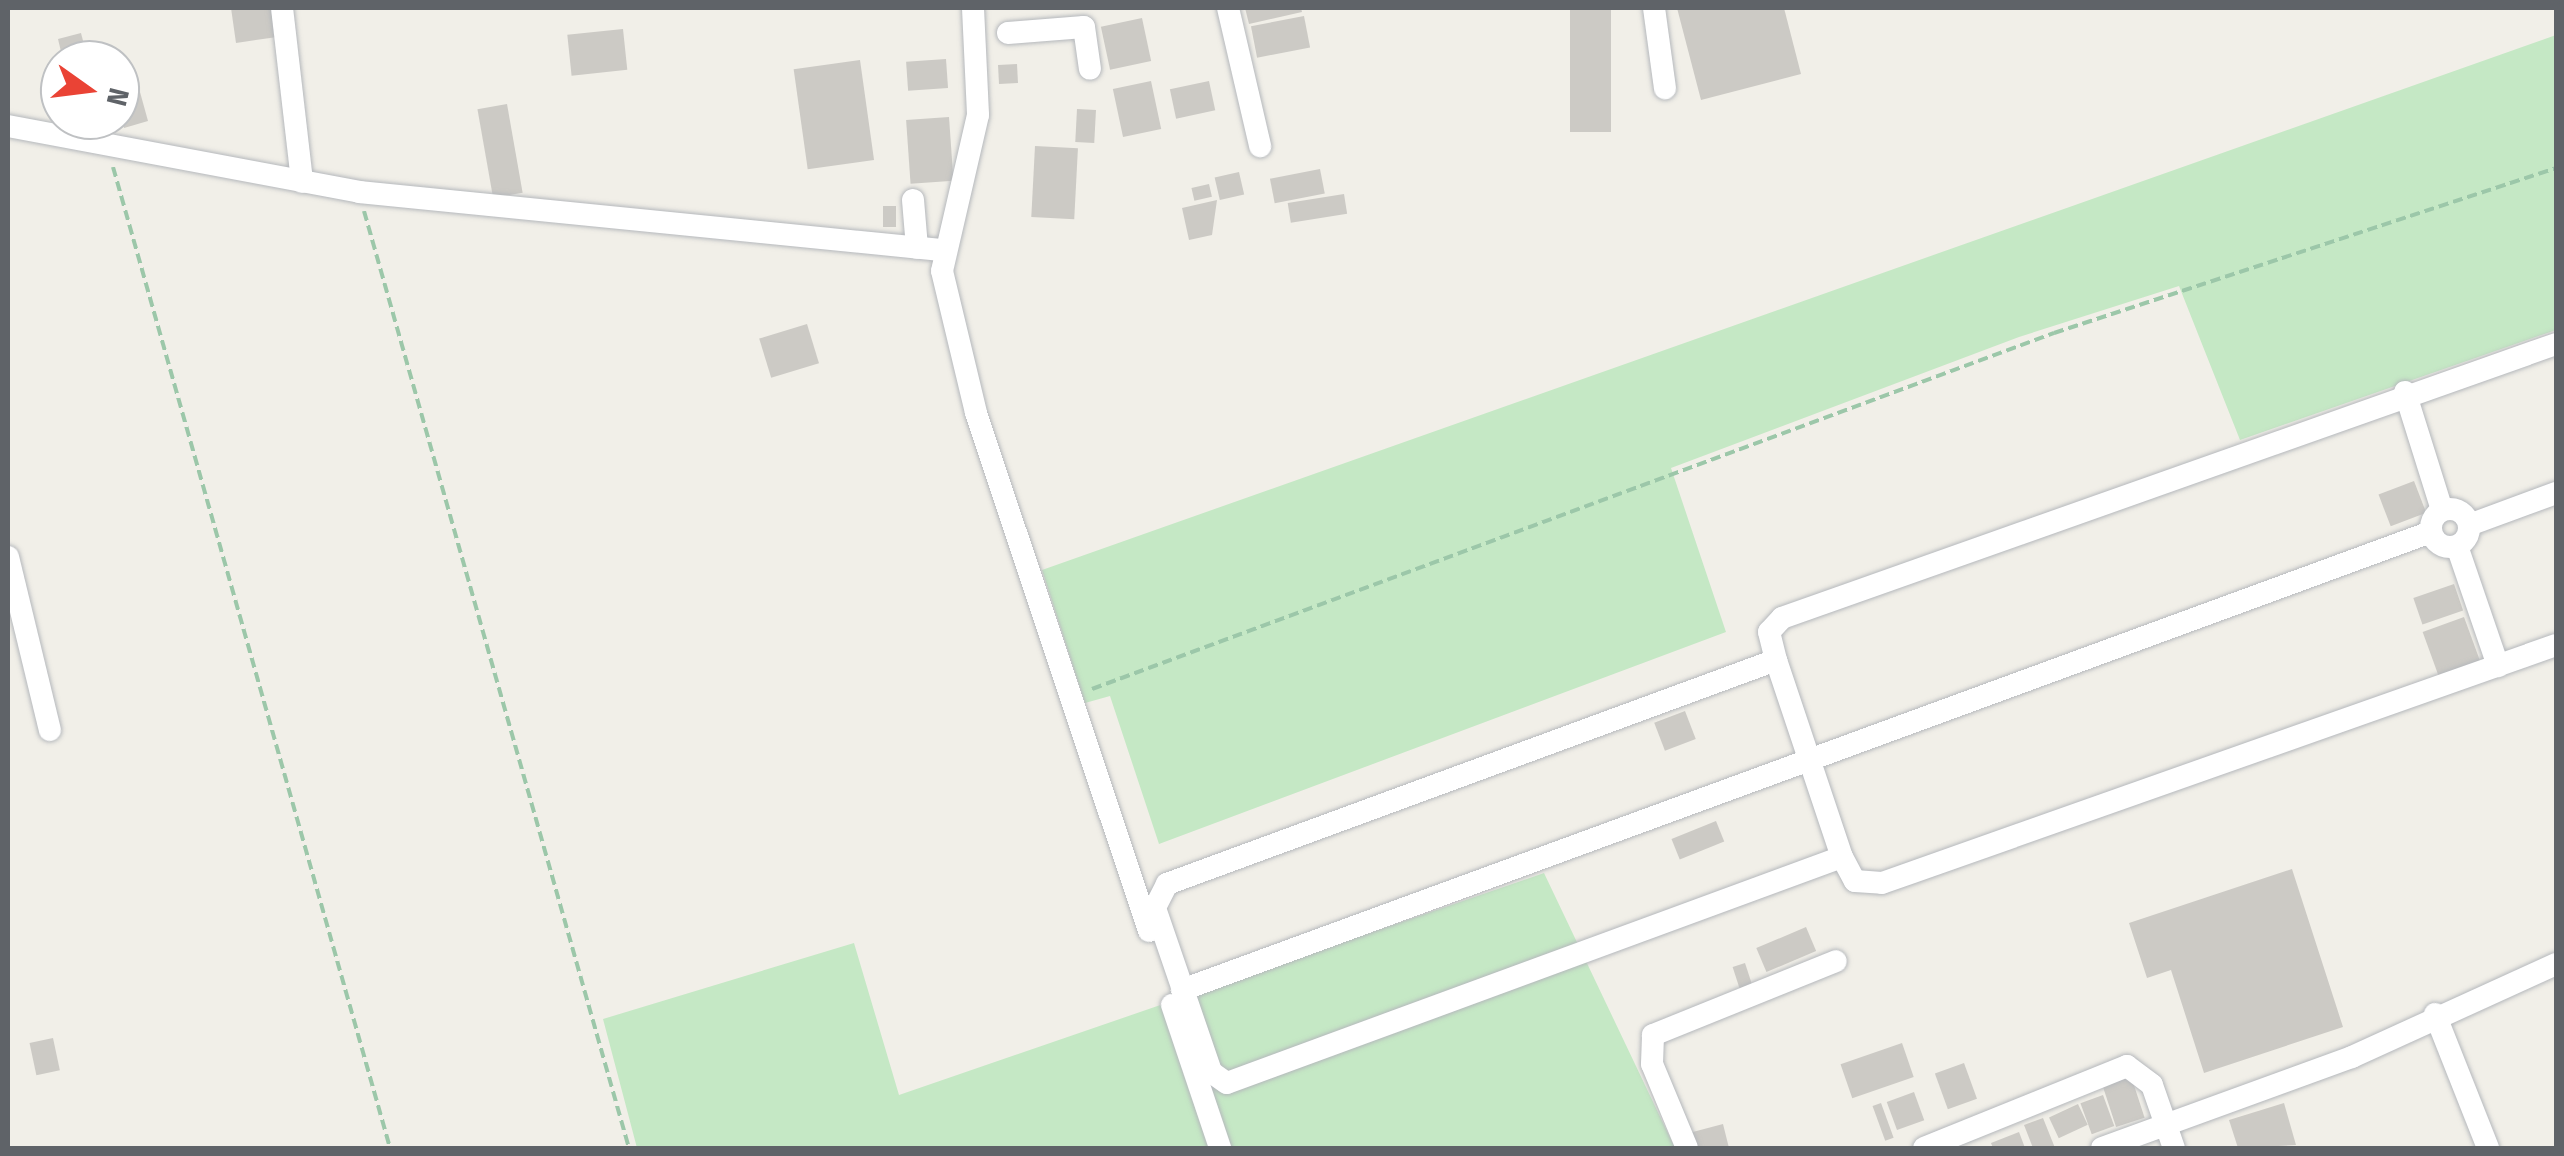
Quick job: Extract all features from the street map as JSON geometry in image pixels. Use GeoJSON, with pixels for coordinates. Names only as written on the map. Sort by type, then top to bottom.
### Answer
{"type":"FeatureCollection","features":[{"type":"Feature","properties":{"kind":"street"},"geometry":{"type":"LineString","coordinates":[[282,8],[302,182]]}},
{"type":"Feature","properties":{"kind":"street"},"geometry":{"type":"LineString","coordinates":[[974,8],[978,115],[942,250],[976,412],[1074,696],[1220,1148]]}},
{"type":"Feature","properties":{"kind":"street"},"geometry":{"type":"LineString","coordinates":[[1228,8],[1260,146]]}},
{"type":"Feature","properties":{"kind":"street"},"geometry":{"type":"LineString","coordinates":[[1654,8],[1665,88]]}},
{"type":"Feature","properties":{"kind":"street"},"geometry":{"type":"LineString","coordinates":[[1008,32],[1064,17],[1084,27],[1090,69]]}},
{"type":"Feature","properties":{"kind":"street"},"geometry":{"type":"LineString","coordinates":[[8,126],[358,192],[942,250]]}},
{"type":"Feature","properties":{"kind":"street"},"geometry":{"type":"LineString","coordinates":[[913,200],[917,248]]}},
{"type":"Feature","properties":{"kind":"street"},"geometry":{"type":"LineString","coordinates":[[2556,344],[2405,392],[1782,618],[1769,632],[1842,856],[1855,881],[1882,883],[2556,645]]}},
{"type":"Feature","properties":{"kind":"street"},"geometry":{"type":"LineString","coordinates":[[1182,990],[1810,756],[2431,532],[2442,510],[2405,392]]}},
{"type":"Feature","properties":{"kind":"street"},"geometry":{"type":"LineString","coordinates":[[2498,666],[2457,546],[2469,525],[2556,493]]}},
{"type":"Feature","properties":{"kind":"street"},"geometry":{"type":"LineString","coordinates":[[2442,510],[2459,511],[2469,525]]}},
{"type":"Feature","properties":{"kind":"street"},"geometry":{"type":"LineString","coordinates":[[2431,532],[2441,546],[2457,546]]}},
{"type":"Feature","properties":{"kind":"street"},"geometry":{"type":"LineString","coordinates":[[8,557],[50,730]]}},
{"type":"Feature","properties":{"kind":"street"},"geometry":{"type":"LineString","coordinates":[[1776,660],[1167,884],[1156,908],[1182,990],[1211,1072],[1227,1082],[1842,856]]}},
{"type":"Feature","properties":{"kind":"street"},"geometry":{"type":"LineString","coordinates":[[1687,1148],[1652,1064],[1653,1035],[1836,961]]}},
{"type":"Feature","properties":{"kind":"street"},"geometry":{"type":"LineString","coordinates":[[2102,1148],[2164,1120],[2339,1062],[2435,1014],[2556,964]]}},
{"type":"Feature","properties":{"kind":"street"},"geometry":{"type":"LineString","coordinates":[[2435,1014],[2488,1148]]}},
{"type":"Feature","properties":{"kind":"street"},"geometry":{"type":"LineString","coordinates":[[1924,1148],[2126,1066],[2145,1073],[2174,1148]]}},
{"type":"Feature","properties":{"kind":"path"},"geometry":{"type":"LineString","coordinates":[[108,147],[390,1148]]}},
{"type":"Feature","properties":{"kind":"path"},"geometry":{"type":"LineString","coordinates":[[1074,696],[2054,332],[2556,168]]}},
{"type":"Feature","properties":{"kind":"path"},"geometry":{"type":"LineString","coordinates":[[358,192],[629,1148]]}},
{"type":"Feature","properties":{"kind":"green space"},"geometry":{"type":"Polygon","coordinates":[[[2556,35],[2556,330],[2240,440],[2179,286],[2019,337],[1671,468],[1726,632],[1159,844],[1110,696],[1085,703],[1042,570],[2556,35]]]}},
{"type":"Feature","properties":{"kind":"green space"},"geometry":{"type":"Polygon","coordinates":[[[1544,873],[1675,1148],[637,1148],[603,1019],[854,943],[899,1095],[1544,873]]]}},
{"type":"Feature","properties":{"kind":"building"},"geometry":{"type":"Polygon","coordinates":[[[231,8],[273,8],[277,37],[236,43],[231,8]]]}},
{"type":"Feature","properties":{"kind":"building"},"geometry":{"type":"Polygon","coordinates":[[[1245,8],[1301,8],[1302,12],[1249,24],[1245,8]]]}},
{"type":"Feature","properties":{"kind":"building"},"geometry":{"type":"Polygon","coordinates":[[[1570,8],[1611,8],[1611,132],[1570,132],[1570,8]]]}},
{"type":"Feature","properties":{"kind":"building"},"geometry":{"type":"Polygon","coordinates":[[[1677,8],[1784,8],[1801,74],[1701,100],[1677,8]]]}},
{"type":"Feature","properties":{"kind":"building"},"geometry":{"type":"Polygon","coordinates":[[[1304,16],[1310,47],[1257,58],[1251,26],[1304,16]]]}},
{"type":"Feature","properties":{"kind":"building"},"geometry":{"type":"Polygon","coordinates":[[[1142,18],[1151,61],[1110,70],[1101,27],[1142,18]]]}},
{"type":"Feature","properties":{"kind":"building"},"geometry":{"type":"Polygon","coordinates":[[[623,29],[627,70],[572,76],[567,35],[623,29]]]}},
{"type":"Feature","properties":{"kind":"building"},"geometry":{"type":"Polygon","coordinates":[[[81,33],[83,40],[58,40],[81,33]]]}},
{"type":"Feature","properties":{"kind":"building"},"geometry":{"type":"Polygon","coordinates":[[[946,59],[948,88],[908,91],[906,62],[946,59]]]}},
{"type":"Feature","properties":{"kind":"building"},"geometry":{"type":"Polygon","coordinates":[[[860,60],[874,160],[808,169],[794,69],[860,60]]]}},
{"type":"Feature","properties":{"kind":"building"},"geometry":{"type":"Polygon","coordinates":[[[1017,64],[1018,83],[999,84],[998,65],[1017,64]]]}},
{"type":"Feature","properties":{"kind":"building"},"geometry":{"type":"Polygon","coordinates":[[[1151,81],[1161,129],[1123,137],[1113,89],[1151,81]]]}},
{"type":"Feature","properties":{"kind":"building"},"geometry":{"type":"Polygon","coordinates":[[[1209,81],[1215,110],[1176,119],[1170,89],[1209,81]]]}},
{"type":"Feature","properties":{"kind":"building"},"geometry":{"type":"Polygon","coordinates":[[[140,92],[148,121],[140,123],[140,92]]]}},
{"type":"Feature","properties":{"kind":"building"},"geometry":{"type":"Polygon","coordinates":[[[507,104],[523,193],[493,198],[477,109],[507,104]]]}},
{"type":"Feature","properties":{"kind":"building"},"geometry":{"type":"Polygon","coordinates":[[[1077,109],[1096,110],[1094,143],[1075,142],[1077,109]]]}},
{"type":"Feature","properties":{"kind":"building"},"geometry":{"type":"Polygon","coordinates":[[[949,117],[953,181],[911,184],[906,120],[949,117]]]}},
{"type":"Feature","properties":{"kind":"building"},"geometry":{"type":"Polygon","coordinates":[[[1035,146],[1078,148],[1074,219],[1031,217],[1035,146]]]}},
{"type":"Feature","properties":{"kind":"building"},"geometry":{"type":"Polygon","coordinates":[[[1320,169],[1325,194],[1275,203],[1270,179],[1320,169]]]}},
{"type":"Feature","properties":{"kind":"building"},"geometry":{"type":"Polygon","coordinates":[[[1239,172],[1244,194],[1220,200],[1215,178],[1239,172]]]}},
{"type":"Feature","properties":{"kind":"building"},"geometry":{"type":"Polygon","coordinates":[[[1209,184],[1212,197],[1194,201],[1191,188],[1209,184]]]}},
{"type":"Feature","properties":{"kind":"building"},"geometry":{"type":"Polygon","coordinates":[[[1344,194],[1347,214],[1291,223],[1288,203],[1344,194]]]}},
{"type":"Feature","properties":{"kind":"building"},"geometry":{"type":"Polygon","coordinates":[[[1217,200],[1212,235],[1189,240],[1182,208],[1217,200]]]}},
{"type":"Feature","properties":{"kind":"building"},"geometry":{"type":"Polygon","coordinates":[[[883,206],[896,206],[896,227],[883,227],[883,206]]]}},
{"type":"Feature","properties":{"kind":"building"},"geometry":{"type":"Polygon","coordinates":[[[807,324],[819,363],[771,378],[759,339],[807,324]]]}},
{"type":"Feature","properties":{"kind":"building"},"geometry":{"type":"Polygon","coordinates":[[[2414,481],[2426,513],[2391,526],[2379,495],[2414,481]]]}},
{"type":"Feature","properties":{"kind":"building"},"geometry":{"type":"Polygon","coordinates":[[[2454,584],[2463,610],[2422,624],[2413,598],[2454,584]]]}},
{"type":"Feature","properties":{"kind":"building"},"geometry":{"type":"Polygon","coordinates":[[[2464,617],[2482,666],[2440,681],[2423,632],[2464,617]]]}},
{"type":"Feature","properties":{"kind":"building"},"geometry":{"type":"Polygon","coordinates":[[[1685,711],[1696,739],[1665,751],[1654,723],[1685,711]]]}},
{"type":"Feature","properties":{"kind":"building"},"geometry":{"type":"Polygon","coordinates":[[[1716,821],[1724,841],[1680,859],[1671,839],[1716,821]]]}},
{"type":"Feature","properties":{"kind":"building"},"geometry":{"type":"Polygon","coordinates":[[[2292,869],[2343,1027],[2204,1073],[2171,970],[2147,978],[2129,923],[2292,869]]]}},
{"type":"Feature","properties":{"kind":"building"},"geometry":{"type":"Polygon","coordinates":[[[1806,927],[1816,951],[1766,972],[1756,948],[1806,927]]]}},
{"type":"Feature","properties":{"kind":"building"},"geometry":{"type":"Polygon","coordinates":[[[1745,963],[1752,985],[1740,989],[1733,967],[1745,963]]]}},
{"type":"Feature","properties":{"kind":"building"},"geometry":{"type":"Polygon","coordinates":[[[53,1038],[60,1070],[36,1075],[30,1043],[53,1038]]]}},
{"type":"Feature","properties":{"kind":"building"},"geometry":{"type":"Polygon","coordinates":[[[1902,1043],[1914,1077],[1852,1098],[1841,1064],[1902,1043]]]}},
{"type":"Feature","properties":{"kind":"building"},"geometry":{"type":"Polygon","coordinates":[[[1964,1063],[1977,1099],[1948,1109],[1935,1074],[1964,1063]]]}},
{"type":"Feature","properties":{"kind":"building"},"geometry":{"type":"Polygon","coordinates":[[[2131,1076],[2145,1118],[2116,1127],[2102,1085],[2131,1076]]]}},
{"type":"Feature","properties":{"kind":"building"},"geometry":{"type":"Polygon","coordinates":[[[1914,1092],[1924,1120],[1897,1130],[1887,1102],[1914,1092]]]}},
{"type":"Feature","properties":{"kind":"building"},"geometry":{"type":"Polygon","coordinates":[[[2103,1095],[2114,1126],[2092,1134],[2080,1103],[2103,1095]]]}},
{"type":"Feature","properties":{"kind":"building"},"geometry":{"type":"Polygon","coordinates":[[[1881,1103],[1894,1138],[1885,1141],[1873,1106],[1881,1103]]]}},
{"type":"Feature","properties":{"kind":"building"},"geometry":{"type":"Polygon","coordinates":[[[2284,1103],[2296,1145],[2238,1148],[2229,1120],[2284,1103]]]}},
{"type":"Feature","properties":{"kind":"building"},"geometry":{"type":"Polygon","coordinates":[[[2078,1104],[2088,1125],[2059,1138],[2049,1118],[2078,1104]]]}},
{"type":"Feature","properties":{"kind":"building"},"geometry":{"type":"Polygon","coordinates":[[[2043,1118],[2055,1148],[2033,1148],[2024,1125],[2043,1118]]]}},
{"type":"Feature","properties":{"kind":"building"},"geometry":{"type":"Polygon","coordinates":[[[1723,1124],[1729,1148],[1692,1148],[1689,1133],[1723,1124]]]}},
{"type":"Feature","properties":{"kind":"building"},"geometry":{"type":"Polygon","coordinates":[[[2019,1132],[2025,1148],[1993,1148],[1991,1143],[2019,1132]]]}}]}
